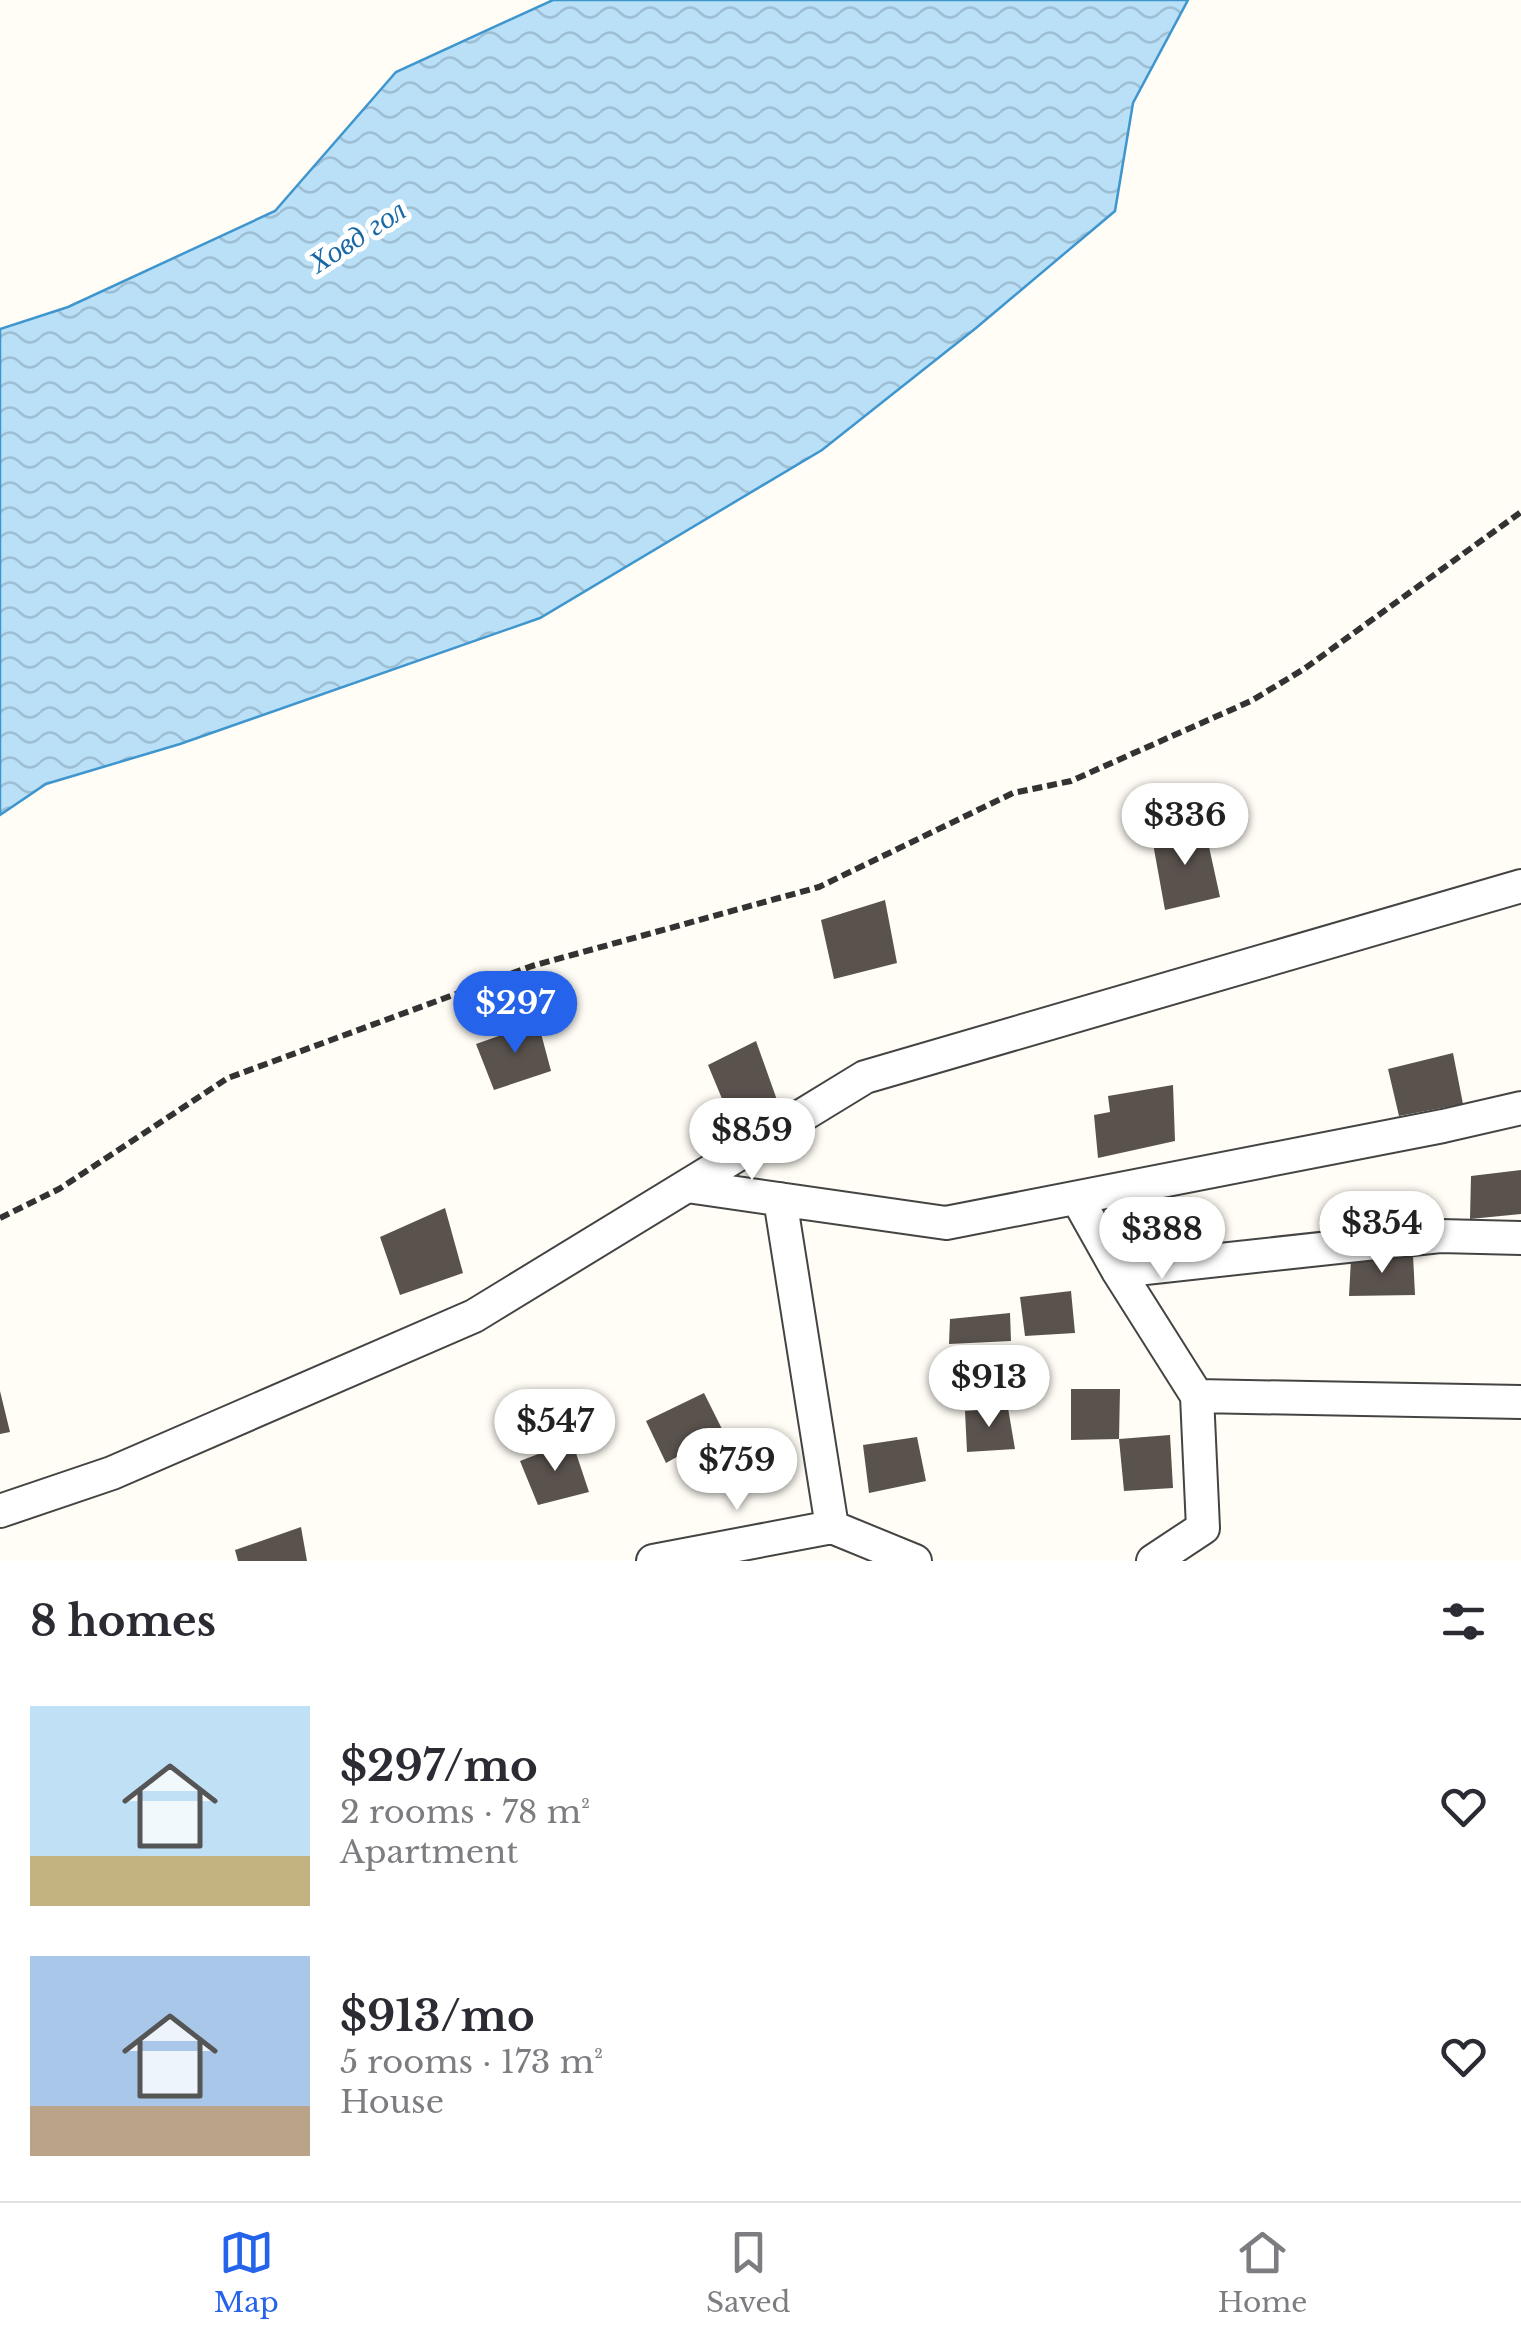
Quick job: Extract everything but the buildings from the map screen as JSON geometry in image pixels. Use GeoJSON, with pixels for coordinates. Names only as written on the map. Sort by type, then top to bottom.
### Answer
{"type":"FeatureCollection","features":[{"type":"Feature","properties":{"kind":"street"},"geometry":{"type":"LineString","coordinates":[[0,1512],[112,1473],[474,1316],[865,1077],[1521,886]]}},
{"type":"Feature","properties":{"kind":"street"},"geometry":{"type":"LineString","coordinates":[[687,1186],[946,1223],[1521,1108]]}},
{"type":"Feature","properties":{"kind":"street"},"geometry":{"type":"LineString","coordinates":[[1077,1198],[1197,1396],[1203,1528],[1153,1561]]}},
{"type":"Feature","properties":{"kind":"street"},"geometry":{"type":"LineString","coordinates":[[780,1199],[832,1527]]}},
{"type":"Feature","properties":{"kind":"street"},"geometry":{"type":"LineString","coordinates":[[1118,1271],[1440,1236],[1521,1238]]}},
{"type":"Feature","properties":{"kind":"street"},"geometry":{"type":"LineString","coordinates":[[1197,1396],[1521,1402]]}},
{"type":"Feature","properties":{"kind":"street"},"geometry":{"type":"LineString","coordinates":[[653,1561],[832,1527],[915,1561]]}},
{"type":"Feature","properties":{"kind":"path"},"geometry":{"type":"LineString","coordinates":[[0,1218],[59,1189],[228,1078],[532,966],[819,887],[1013,793],[1071,781],[1251,701],[1304,669],[1521,512]]}},
{"type":"Feature","properties":{"kind":"water","name":"Ховд гол"},"geometry":{"type":"Polygon","coordinates":[[[553,0],[1188,0],[1133,103],[1115,211],[822,450],[540,618],[180,744],[46,784],[0,815],[0,329],[68,307],[275,211],[396,72],[553,0]]]}}]}
